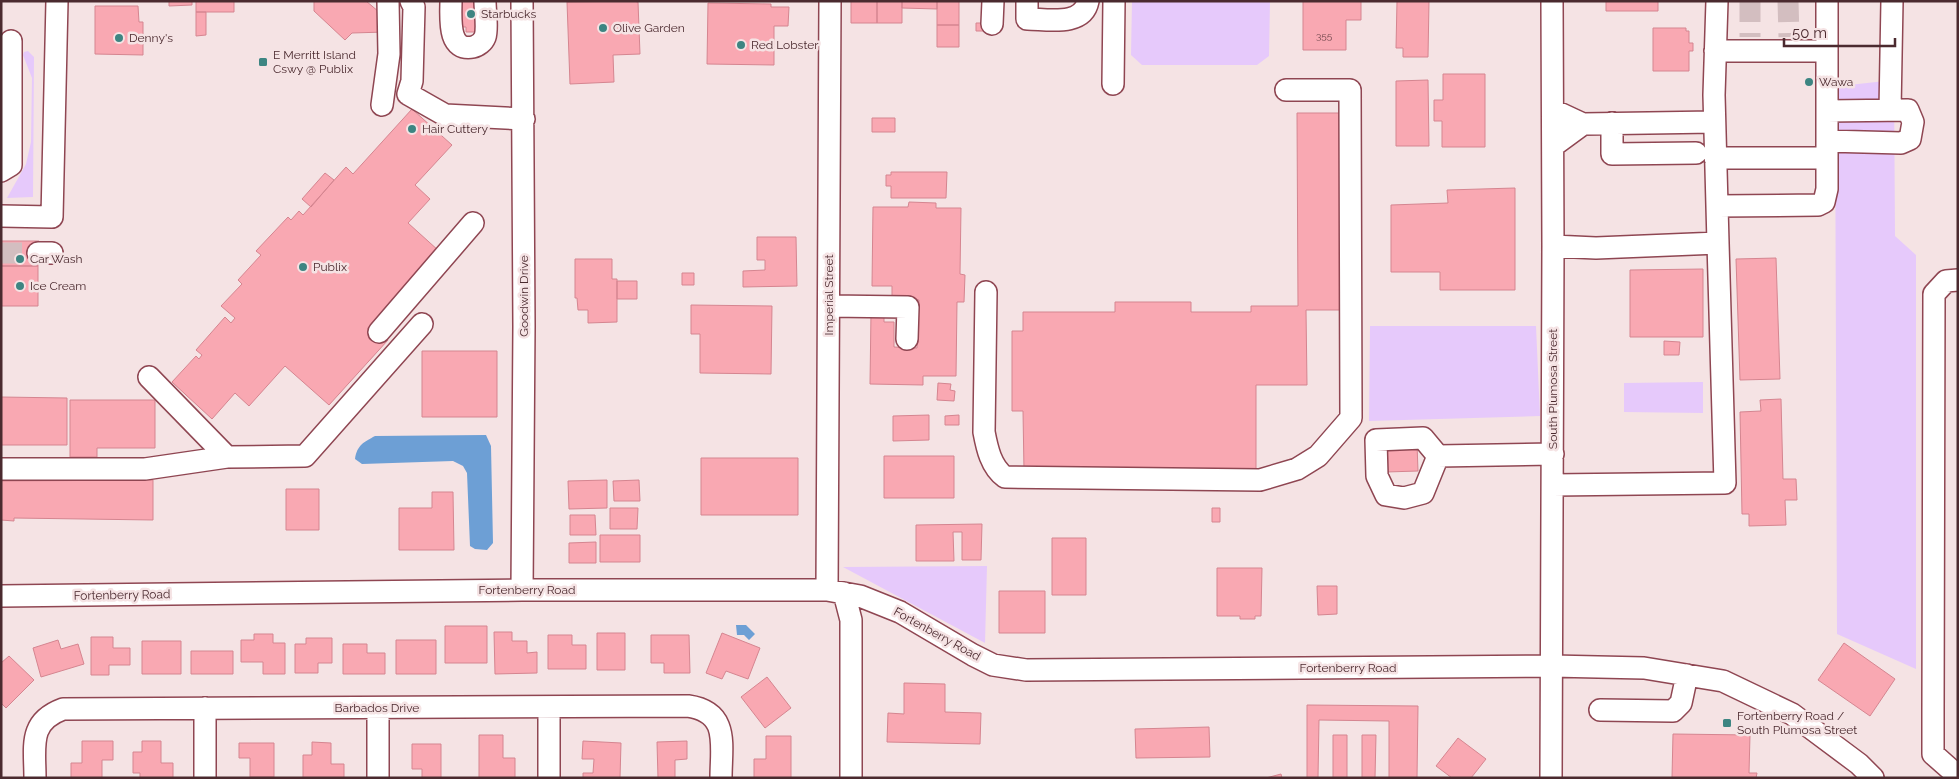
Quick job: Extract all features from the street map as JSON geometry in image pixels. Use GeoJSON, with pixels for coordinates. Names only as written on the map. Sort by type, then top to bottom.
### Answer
{"type":"FeatureCollection","features":[{"type":"Feature","properties":{"kind":"street"},"geometry":{"type":"LineString","coordinates":[[1,216],[52,217],[57,1]]}},
{"type":"Feature","properties":{"kind":"street"},"geometry":{"type":"LineString","coordinates":[[388,1],[389,54],[382,105],[408,94],[412,81],[414,7],[411,1]]}},
{"type":"Feature","properties":{"kind":"street"},"geometry":{"type":"LineString","coordinates":[[451,1],[451,30],[454,40],[462,46],[472,47],[481,43],[485,36],[485,1]]}},
{"type":"Feature","properties":{"kind":"street","name":"Goodwin Drive"},"geometry":{"type":"LineString","coordinates":[[522,1],[524,118],[522,590]]}},
{"type":"Feature","properties":{"kind":"street","name":"Imperial Street"},"geometry":{"type":"LineString","coordinates":[[830,1],[828,306],[836,591],[851,620],[851,778]]}},
{"type":"Feature","properties":{"kind":"street"},"geometry":{"type":"LineString","coordinates":[[992,24],[993,1]]}},
{"type":"Feature","properties":{"kind":"street"},"geometry":{"type":"LineString","coordinates":[[1027,1],[1027,19],[1075,18],[1083,14],[1088,1]]}},
{"type":"Feature","properties":{"kind":"street"},"geometry":{"type":"LineString","coordinates":[[1112,84],[1114,1]]}},
{"type":"Feature","properties":{"kind":"street","name":"South Plumosa Street"},"geometry":{"type":"LineString","coordinates":[[1551,778],[1554,246],[1552,1]]}},
{"type":"Feature","properties":{"kind":"street"},"geometry":{"type":"LineString","coordinates":[[1553,485],[1725,483],[1717,206],[1705,155],[1714,122],[1717,1]]}},
{"type":"Feature","properties":{"kind":"street"},"geometry":{"type":"LineString","coordinates":[[1717,206],[1818,205],[1824,202],[1826,195],[1827,150],[1827,1]]}},
{"type":"Feature","properties":{"kind":"street"},"geometry":{"type":"LineString","coordinates":[[1890,110],[1892,1]]}},
{"type":"Feature","properties":{"kind":"street"},"geometry":{"type":"LineString","coordinates":[[1,171],[11,165],[12,41]]}},
{"type":"Feature","properties":{"kind":"street"},"geometry":{"type":"LineString","coordinates":[[1715,51],[1751,44],[1789,44],[1827,51]]}},
{"type":"Feature","properties":{"kind":"street"},"geometry":{"type":"LineString","coordinates":[[986,292],[984,432],[987,447],[994,464],[1000,474],[1005,477],[1260,480],[1297,469],[1318,456],[1352,418],[1350,90],[1286,90]]}},
{"type":"Feature","properties":{"kind":"street"},"geometry":{"type":"LineString","coordinates":[[408,94],[445,115],[524,118]]}},
{"type":"Feature","properties":{"kind":"street"},"geometry":{"type":"LineString","coordinates":[[1553,110],[1583,124],[1714,122]]}},
{"type":"Feature","properties":{"kind":"street"},"geometry":{"type":"LineString","coordinates":[[1612,123],[1612,154],[1705,155],[1827,150],[1901,143],[1910,139],[1913,122],[1908,110],[1827,111]]}},
{"type":"Feature","properties":{"kind":"street"},"geometry":{"type":"LineString","coordinates":[[1553,146],[1583,124]]}},
{"type":"Feature","properties":{"kind":"street"},"geometry":{"type":"LineString","coordinates":[[379,332],[474,223]]}},
{"type":"Feature","properties":{"kind":"street"},"geometry":{"type":"LineString","coordinates":[[1554,246],[1596,248],[1718,243]]}},
{"type":"Feature","properties":{"kind":"street"},"geometry":{"type":"LineString","coordinates":[[1958,280],[1946,280],[1934,294],[1933,701],[1933,754],[1958,776]]}},
{"type":"Feature","properties":{"kind":"street"},"geometry":{"type":"LineString","coordinates":[[828,306],[908,307],[907,339]]}},
{"type":"Feature","properties":{"kind":"street"},"geometry":{"type":"LineString","coordinates":[[1,469],[145,469],[227,457],[305,456],[422,324]]}},
{"type":"Feature","properties":{"kind":"street"},"geometry":{"type":"LineString","coordinates":[[149,377],[227,457]]}},
{"type":"Feature","properties":{"kind":"street"},"geometry":{"type":"LineString","coordinates":[[1438,456],[1553,454]]}},
{"type":"Feature","properties":{"kind":"street","name":"Fortenberry Road"},"geometry":{"type":"LineString","coordinates":[[1,596],[522,590],[836,591],[860,596],[900,612],[993,665],[1026,670],[1552,666],[1644,668],[1723,681],[1792,714],[1858,764],[1873,778]]}},
{"type":"Feature","properties":{"kind":"street"},"geometry":{"type":"LineString","coordinates":[[1600,710],[1673,711],[1681,703],[1687,675]]}},
{"type":"Feature","properties":{"kind":"street","name":"Barbados Drive"},"geometry":{"type":"LineString","coordinates":[[35,778],[35,738],[38,727],[45,718],[63,709],[688,706],[700,708],[710,713],[717,722],[721,732],[721,778]]}},
{"type":"Feature","properties":{"kind":"street"},"geometry":{"type":"LineString","coordinates":[[205,708],[205,778]]}},
{"type":"Feature","properties":{"kind":"street"},"geometry":{"type":"LineString","coordinates":[[378,708],[378,778]]}},
{"type":"Feature","properties":{"kind":"street"},"geometry":{"type":"LineString","coordinates":[[549,708],[549,778]]}},
{"type":"Feature","properties":{"kind":"shaded area"},"geometry":{"type":"Polygon","coordinates":[[[1132,1],[1270,1],[1269,56],[1257,65],[1142,65],[1131,55],[1132,1]]]}},
{"type":"Feature","properties":{"kind":"shaded area"},"geometry":{"type":"Polygon","coordinates":[[[28,51],[34,57],[33,197],[7,198],[26,164],[31,142],[32,78],[23,55],[24,52],[28,51]]]}},
{"type":"Feature","properties":{"kind":"shaded area"},"geometry":{"type":"Polygon","coordinates":[[[1894,80],[1895,236],[1916,255],[1916,669],[1837,634],[1835,84],[1849,85],[1894,80]]]}},
{"type":"Feature","properties":{"kind":"shaded area"},"geometry":{"type":"Polygon","coordinates":[[[1370,326],[1536,326],[1540,416],[1369,421],[1370,326]]]}},
{"type":"Feature","properties":{"kind":"shaded area"},"geometry":{"type":"Polygon","coordinates":[[[1703,382],[1703,413],[1624,412],[1624,383],[1703,382]]]}},
{"type":"Feature","properties":{"kind":"shaded area"},"geometry":{"type":"Polygon","coordinates":[[[987,566],[985,643],[843,567],[987,566]]]}},
{"type":"Feature","properties":{"kind":"water"},"geometry":{"type":"Polygon","coordinates":[[[486,435],[491,446],[493,543],[487,550],[475,549],[470,546],[467,473],[463,466],[453,461],[362,464],[355,459],[359,447],[375,436],[486,435]]]}},
{"type":"Feature","properties":{"kind":"water"},"geometry":{"type":"Polygon","coordinates":[[[736,625],[746,625],[755,634],[749,640],[744,635],[737,635],[736,625]]]}},
{"type":"Feature","properties":{"kind":"building"},"geometry":{"type":"Polygon","coordinates":[[[169,1],[192,1],[192,5],[169,6],[169,1]]]}},
{"type":"Feature","properties":{"kind":"building"},"geometry":{"type":"Polygon","coordinates":[[[196,1],[234,1],[234,12],[196,12],[196,1]]]}},
{"type":"Feature","properties":{"kind":"building"},"geometry":{"type":"Polygon","coordinates":[[[314,1],[366,1],[385,17],[385,32],[352,33],[345,40],[314,11],[314,1]]]}},
{"type":"Feature","properties":{"kind":"building","name":"Starbucks"},"geometry":{"type":"Polygon","coordinates":[[[459,1],[482,1],[482,32],[466,32],[466,27],[459,27],[459,1]]]}},
{"type":"Feature","properties":{"kind":"building"},"geometry":{"type":"Polygon","coordinates":[[[851,1],[877,1],[877,23],[851,23],[851,1]]]}},
{"type":"Feature","properties":{"kind":"building"},"geometry":{"type":"Polygon","coordinates":[[[877,1],[902,1],[902,23],[877,23],[877,1]]]}},
{"type":"Feature","properties":{"kind":"building"},"geometry":{"type":"Polygon","coordinates":[[[902,1],[937,1],[937,9],[902,8],[902,1]]]}},
{"type":"Feature","properties":{"kind":"building"},"geometry":{"type":"Polygon","coordinates":[[[937,1],[959,1],[959,25],[937,25],[937,1]]]}},
{"type":"Feature","properties":{"kind":"building"},"geometry":{"type":"Polygon","coordinates":[[[1303,1],[1361,1],[1361,20],[1346,20],[1346,50],[1303,50],[1303,1]]]}},
{"type":"Feature","properties":{"kind":"building"},"geometry":{"type":"Polygon","coordinates":[[[1397,1],[1429,1],[1428,57],[1403,57],[1403,48],[1396,48],[1397,1]]]}},
{"type":"Feature","properties":{"kind":"building"},"geometry":{"type":"Polygon","coordinates":[[[1606,1],[1658,1],[1658,11],[1606,11],[1606,1]]]}},
{"type":"Feature","properties":{"kind":"building","name":"Olive Garden"},"geometry":{"type":"Polygon","coordinates":[[[567,2],[638,2],[640,54],[613,55],[614,82],[570,84],[567,2]]]}},
{"type":"Feature","properties":{"kind":"building","name":"Red Lobster"},"geometry":{"type":"Polygon","coordinates":[[[708,3],[771,4],[771,7],[789,7],[788,26],[774,26],[774,65],[707,64],[708,3]]]}},
{"type":"Feature","properties":{"kind":"building","name":"Denny's"},"geometry":{"type":"Polygon","coordinates":[[[95,6],[138,6],[139,22],[143,22],[143,55],[95,54],[95,6]]]}},
{"type":"Feature","properties":{"kind":"building"},"geometry":{"type":"Polygon","coordinates":[[[196,12],[206,12],[206,35],[196,36],[196,12]]]}},
{"type":"Feature","properties":{"kind":"building"},"geometry":{"type":"Polygon","coordinates":[[[976,23],[991,23],[991,31],[976,31],[976,23]]]}},
{"type":"Feature","properties":{"kind":"building"},"geometry":{"type":"Polygon","coordinates":[[[937,25],[959,25],[959,47],[937,47],[937,25]]]}},
{"type":"Feature","properties":{"kind":"building"},"geometry":{"type":"Polygon","coordinates":[[[1653,28],[1686,28],[1686,31],[1689,31],[1689,43],[1693,43],[1693,51],[1689,51],[1689,71],[1653,71],[1653,28]]]}},
{"type":"Feature","properties":{"kind":"building"},"geometry":{"type":"Polygon","coordinates":[[[1443,74],[1485,74],[1485,147],[1442,147],[1442,121],[1434,121],[1434,100],[1443,100],[1443,74]]]}},
{"type":"Feature","properties":{"kind":"building"},"geometry":{"type":"Polygon","coordinates":[[[1428,80],[1429,146],[1396,146],[1396,81],[1428,80]]]}},
{"type":"Feature","properties":{"kind":"building"},"geometry":{"type":"Polygon","coordinates":[[[412,109],[452,145],[415,185],[430,199],[408,223],[439,251],[372,325],[388,340],[329,405],[285,366],[249,406],[235,393],[212,419],[172,382],[196,356],[199,359],[202,355],[196,350],[225,317],[231,323],[235,318],[221,306],[242,284],[238,280],[261,255],[256,251],[288,217],[291,220],[299,211],[303,215],[346,167],[353,174],[412,109]]]}},
{"type":"Feature","properties":{"kind":"building"},"geometry":{"type":"Polygon","coordinates":[[[1297,113],[1341,113],[1342,310],[1306,310],[1307,385],[1256,385],[1256,469],[1024,471],[1023,411],[1012,411],[1012,331],[1023,331],[1023,312],[1115,312],[1115,302],[1191,302],[1191,312],[1251,312],[1251,306],[1298,306],[1297,113]]]}},
{"type":"Feature","properties":{"kind":"building"},"geometry":{"type":"Polygon","coordinates":[[[872,118],[895,118],[895,132],[872,132],[872,118]]]}},
{"type":"Feature","properties":{"kind":"building"},"geometry":{"type":"Polygon","coordinates":[[[891,172],[947,172],[946,198],[891,198],[891,186],[886,186],[886,175],[891,175],[891,172]]]}},
{"type":"Feature","properties":{"kind":"building"},"geometry":{"type":"Polygon","coordinates":[[[325,173],[334,180],[311,207],[302,199],[325,173]]]}},
{"type":"Feature","properties":{"kind":"building"},"geometry":{"type":"Polygon","coordinates":[[[1515,188],[1515,290],[1440,290],[1440,272],[1391,272],[1391,205],[1448,203],[1447,190],[1515,188]]]}},
{"type":"Feature","properties":{"kind":"building"},"geometry":{"type":"Polygon","coordinates":[[[909,202],[936,203],[936,208],[961,208],[960,274],[965,275],[964,302],[957,302],[956,376],[923,376],[923,385],[870,384],[871,313],[884,314],[884,322],[894,322],[894,347],[917,348],[919,300],[892,300],[892,286],[872,286],[873,207],[908,207],[909,202]]]}},
{"type":"Feature","properties":{"kind":"building"},"geometry":{"type":"Polygon","coordinates":[[[757,237],[796,237],[797,286],[743,287],[743,271],[765,270],[765,260],[757,260],[757,237]]]}},
{"type":"Feature","properties":{"kind":"building","name":"Car Wash"},"geometry":{"type":"Polygon","coordinates":[[[1,241],[39,241],[38,266],[1,266],[1,241]]]}},
{"type":"Feature","properties":{"kind":"building"},"geometry":{"type":"Polygon","coordinates":[[[1776,258],[1780,379],[1740,380],[1736,259],[1776,258]]]}},
{"type":"Feature","properties":{"kind":"building"},"geometry":{"type":"Polygon","coordinates":[[[575,259],[612,259],[612,279],[617,279],[617,322],[588,323],[588,310],[578,310],[577,298],[575,298],[575,259]]]}},
{"type":"Feature","properties":{"kind":"building","name":"Ice Cream"},"geometry":{"type":"Polygon","coordinates":[[[1,266],[38,266],[38,306],[1,306],[1,266]]]}},
{"type":"Feature","properties":{"kind":"building"},"geometry":{"type":"Polygon","coordinates":[[[1703,269],[1703,337],[1630,337],[1630,270],[1703,269]]]}},
{"type":"Feature","properties":{"kind":"building"},"geometry":{"type":"Polygon","coordinates":[[[682,273],[694,273],[694,285],[682,285],[682,273]]]}},
{"type":"Feature","properties":{"kind":"building"},"geometry":{"type":"Polygon","coordinates":[[[617,281],[637,281],[637,299],[617,299],[617,281]]]}},
{"type":"Feature","properties":{"kind":"building"},"geometry":{"type":"Polygon","coordinates":[[[691,305],[772,306],[771,374],[700,373],[700,334],[691,334],[691,305]]]}},
{"type":"Feature","properties":{"kind":"building"},"geometry":{"type":"Polygon","coordinates":[[[1664,341],[1680,342],[1679,355],[1664,355],[1664,341]]]}},
{"type":"Feature","properties":{"kind":"building"},"geometry":{"type":"Polygon","coordinates":[[[422,351],[497,351],[497,417],[422,417],[422,351]]]}},
{"type":"Feature","properties":{"kind":"building"},"geometry":{"type":"Polygon","coordinates":[[[938,383],[951,384],[950,390],[955,391],[954,401],[937,400],[938,383]]]}},
{"type":"Feature","properties":{"kind":"building"},"geometry":{"type":"Polygon","coordinates":[[[1,397],[67,398],[67,445],[1,445],[1,397]]]}},
{"type":"Feature","properties":{"kind":"building"},"geometry":{"type":"Polygon","coordinates":[[[1781,399],[1783,479],[1796,479],[1797,500],[1785,500],[1786,525],[1749,526],[1749,514],[1742,514],[1740,412],[1761,411],[1760,400],[1781,399]]]}},
{"type":"Feature","properties":{"kind":"building"},"geometry":{"type":"Polygon","coordinates":[[[70,400],[155,400],[155,448],[97,448],[97,457],[70,457],[70,400]]]}},
{"type":"Feature","properties":{"kind":"building"},"geometry":{"type":"Polygon","coordinates":[[[929,415],[929,440],[893,441],[893,416],[929,415]]]}},
{"type":"Feature","properties":{"kind":"building"},"geometry":{"type":"Polygon","coordinates":[[[959,415],[959,425],[945,425],[945,416],[959,415]]]}},
{"type":"Feature","properties":{"kind":"building"},"geometry":{"type":"Polygon","coordinates":[[[1417,444],[1418,471],[1386,472],[1384,445],[1417,444]]]}},
{"type":"Feature","properties":{"kind":"building"},"geometry":{"type":"Polygon","coordinates":[[[884,456],[954,456],[954,498],[884,498],[884,456]]]}},
{"type":"Feature","properties":{"kind":"building"},"geometry":{"type":"Polygon","coordinates":[[[701,458],[798,458],[798,515],[701,515],[701,458]]]}},
{"type":"Feature","properties":{"kind":"building"},"geometry":{"type":"Polygon","coordinates":[[[153,480],[153,520],[14,518],[14,521],[1,520],[1,481],[153,480]]]}},
{"type":"Feature","properties":{"kind":"building"},"geometry":{"type":"Polygon","coordinates":[[[607,480],[607,508],[569,509],[568,481],[607,480]]]}},
{"type":"Feature","properties":{"kind":"building"},"geometry":{"type":"Polygon","coordinates":[[[639,480],[640,501],[614,501],[613,481],[639,480]]]}},
{"type":"Feature","properties":{"kind":"building"},"geometry":{"type":"Polygon","coordinates":[[[286,489],[319,489],[319,530],[286,530],[286,489]]]}},
{"type":"Feature","properties":{"kind":"building"},"geometry":{"type":"Polygon","coordinates":[[[432,492],[453,492],[454,550],[399,550],[399,508],[432,508],[432,492]]]}},
{"type":"Feature","properties":{"kind":"building"},"geometry":{"type":"Polygon","coordinates":[[[610,508],[638,508],[637,529],[610,529],[610,508]]]}},
{"type":"Feature","properties":{"kind":"building"},"geometry":{"type":"Polygon","coordinates":[[[1212,508],[1220,508],[1220,522],[1212,522],[1212,508]]]}},
{"type":"Feature","properties":{"kind":"building"},"geometry":{"type":"Polygon","coordinates":[[[570,515],[595,515],[596,535],[570,535],[570,515]]]}},
{"type":"Feature","properties":{"kind":"building"},"geometry":{"type":"Polygon","coordinates":[[[982,524],[981,560],[962,560],[962,532],[953,532],[954,561],[916,561],[916,525],[982,524]]]}},
{"type":"Feature","properties":{"kind":"building"},"geometry":{"type":"Polygon","coordinates":[[[600,535],[640,535],[640,562],[600,562],[600,535]]]}},
{"type":"Feature","properties":{"kind":"building"},"geometry":{"type":"Polygon","coordinates":[[[1052,538],[1086,538],[1086,595],[1052,595],[1052,538]]]}},
{"type":"Feature","properties":{"kind":"building"},"geometry":{"type":"Polygon","coordinates":[[[596,542],[596,563],[569,563],[569,543],[596,542]]]}},
{"type":"Feature","properties":{"kind":"building"},"geometry":{"type":"Polygon","coordinates":[[[1217,568],[1262,568],[1261,616],[1255,616],[1255,619],[1240,619],[1240,616],[1217,616],[1217,568]]]}},
{"type":"Feature","properties":{"kind":"building"},"geometry":{"type":"Polygon","coordinates":[[[1317,586],[1337,586],[1337,614],[1318,615],[1317,586]]]}},
{"type":"Feature","properties":{"kind":"building"},"geometry":{"type":"Polygon","coordinates":[[[999,591],[1045,591],[1045,633],[999,633],[999,591]]]}},
{"type":"Feature","properties":{"kind":"building"},"geometry":{"type":"Polygon","coordinates":[[[445,626],[487,626],[487,663],[445,663],[445,626]]]}},
{"type":"Feature","properties":{"kind":"building"},"geometry":{"type":"Polygon","coordinates":[[[494,632],[512,632],[512,641],[527,641],[527,653],[537,652],[537,673],[495,674],[494,632]]]}},
{"type":"Feature","properties":{"kind":"building"},"geometry":{"type":"Polygon","coordinates":[[[597,633],[625,633],[625,670],[597,670],[597,633]]]}},
{"type":"Feature","properties":{"kind":"building"},"geometry":{"type":"Polygon","coordinates":[[[722,633],[760,648],[748,679],[726,671],[722,679],[706,673],[722,633]]]}},
{"type":"Feature","properties":{"kind":"building"},"geometry":{"type":"Polygon","coordinates":[[[254,634],[273,634],[273,643],[285,643],[285,674],[263,674],[263,662],[241,662],[241,640],[254,640],[254,634]]]}},
{"type":"Feature","properties":{"kind":"building"},"geometry":{"type":"Polygon","coordinates":[[[548,635],[572,635],[572,645],[586,645],[586,669],[548,669],[548,635]]]}},
{"type":"Feature","properties":{"kind":"building"},"geometry":{"type":"Polygon","coordinates":[[[651,635],[689,635],[690,673],[664,673],[664,663],[651,663],[651,635]]]}},
{"type":"Feature","properties":{"kind":"building"},"geometry":{"type":"Polygon","coordinates":[[[91,637],[113,637],[113,648],[130,648],[130,665],[109,665],[109,675],[91,675],[91,637]]]}},
{"type":"Feature","properties":{"kind":"building"},"geometry":{"type":"Polygon","coordinates":[[[306,638],[332,638],[332,663],[318,663],[318,673],[295,673],[295,644],[306,644],[306,638]]]}},
{"type":"Feature","properties":{"kind":"building"},"geometry":{"type":"Polygon","coordinates":[[[58,640],[61,649],[78,644],[84,664],[41,677],[33,648],[58,640]]]}},
{"type":"Feature","properties":{"kind":"building"},"geometry":{"type":"Polygon","coordinates":[[[396,640],[436,640],[436,674],[396,674],[396,640]]]}},
{"type":"Feature","properties":{"kind":"building"},"geometry":{"type":"Polygon","coordinates":[[[142,641],[181,641],[181,674],[142,674],[142,641]]]}},
{"type":"Feature","properties":{"kind":"building"},"geometry":{"type":"Polygon","coordinates":[[[1844,643],[1895,679],[1870,716],[1818,680],[1844,643]]]}},
{"type":"Feature","properties":{"kind":"building"},"geometry":{"type":"Polygon","coordinates":[[[343,644],[367,644],[367,653],[385,653],[385,674],[343,674],[343,644]]]}},
{"type":"Feature","properties":{"kind":"building"},"geometry":{"type":"Polygon","coordinates":[[[191,651],[233,651],[233,674],[191,674],[191,651]]]}},
{"type":"Feature","properties":{"kind":"building"},"geometry":{"type":"Polygon","coordinates":[[[9,656],[34,680],[6,708],[1,703],[1,663],[9,656]]]}},
{"type":"Feature","properties":{"kind":"building"},"geometry":{"type":"Polygon","coordinates":[[[767,677],[791,708],[765,728],[741,697],[767,677]]]}},
{"type":"Feature","properties":{"kind":"building"},"geometry":{"type":"Polygon","coordinates":[[[904,683],[945,684],[945,712],[981,713],[980,744],[887,742],[888,713],[904,714],[904,683]]]}},
{"type":"Feature","properties":{"kind":"building"},"geometry":{"type":"Polygon","coordinates":[[[1307,705],[1418,706],[1417,778],[1389,778],[1389,721],[1319,720],[1318,778],[1307,778],[1307,705]]]}},
{"type":"Feature","properties":{"kind":"building"},"geometry":{"type":"Polygon","coordinates":[[[1209,727],[1210,757],[1136,758],[1135,729],[1209,727]]]}},
{"type":"Feature","properties":{"kind":"building"},"geometry":{"type":"Polygon","coordinates":[[[1673,734],[1750,735],[1749,773],[1757,773],[1756,778],[1672,778],[1673,734]]]}},
{"type":"Feature","properties":{"kind":"building"},"geometry":{"type":"Polygon","coordinates":[[[479,735],[503,735],[503,758],[515,758],[515,778],[479,778],[479,735]]]}},
{"type":"Feature","properties":{"kind":"building"},"geometry":{"type":"Polygon","coordinates":[[[1333,735],[1347,735],[1347,778],[1333,778],[1333,735]]]}},
{"type":"Feature","properties":{"kind":"building"},"geometry":{"type":"Polygon","coordinates":[[[1362,735],[1376,735],[1375,778],[1362,778],[1362,735]]]}},
{"type":"Feature","properties":{"kind":"building"},"geometry":{"type":"Polygon","coordinates":[[[766,736],[791,736],[791,778],[754,778],[754,759],[766,759],[766,736]]]}},
{"type":"Feature","properties":{"kind":"building"},"geometry":{"type":"Polygon","coordinates":[[[1458,738],[1486,759],[1471,778],[1452,778],[1436,766],[1458,738]]]}},
{"type":"Feature","properties":{"kind":"building"},"geometry":{"type":"Polygon","coordinates":[[[82,741],[113,741],[113,760],[102,760],[102,778],[71,778],[71,763],[82,763],[82,741]]]}},
{"type":"Feature","properties":{"kind":"building"},"geometry":{"type":"Polygon","coordinates":[[[142,741],[161,741],[161,763],[173,763],[173,778],[140,778],[140,773],[133,773],[133,752],[142,752],[142,741]]]}},
{"type":"Feature","properties":{"kind":"building"},"geometry":{"type":"Polygon","coordinates":[[[583,741],[621,743],[620,778],[583,778],[583,773],[593,773],[594,759],[582,759],[583,741]]]}},
{"type":"Feature","properties":{"kind":"building"},"geometry":{"type":"Polygon","coordinates":[[[687,741],[687,759],[675,760],[675,778],[658,778],[657,742],[687,741]]]}},
{"type":"Feature","properties":{"kind":"building"},"geometry":{"type":"Polygon","coordinates":[[[312,742],[331,743],[331,764],[344,764],[344,778],[303,778],[303,755],[312,755],[312,742]]]}},
{"type":"Feature","properties":{"kind":"building"},"geometry":{"type":"Polygon","coordinates":[[[239,743],[274,743],[274,777],[250,777],[250,758],[239,758],[239,743]]]}},
{"type":"Feature","properties":{"kind":"building"},"geometry":{"type":"Polygon","coordinates":[[[412,744],[441,744],[441,778],[422,778],[422,769],[412,769],[412,744]]]}},
{"type":"Feature","properties":{"kind":"building"},"geometry":{"type":"Polygon","coordinates":[[[1281,774],[1282,778],[1266,778],[1281,774]]]}},
{"type":"Feature","properties":{"kind":"tunnel"},"geometry":{"type":"LineString","coordinates":[[1750,1],[1750,37]]}},
{"type":"Feature","properties":{"kind":"tunnel"},"geometry":{"type":"LineString","coordinates":[[1788,1],[1789,37]]}},
{"type":"Feature","properties":{"kind":"tunnel"},"geometry":{"type":"LineString","coordinates":[[1,253],[38,253]]}},
{"type":"Feature","properties":{"kind":"place","name":"Starbucks"},"geometry":{"type":"Point","coordinates":[471,14]}},
{"type":"Feature","properties":{"kind":"place","name":"Olive Garden"},"geometry":{"type":"Point","coordinates":[603,28]}},
{"type":"Feature","properties":{"kind":"place","name":"Denny's"},"geometry":{"type":"Point","coordinates":[119,38]}},
{"type":"Feature","properties":{"kind":"place","name":"Red Lobster"},"geometry":{"type":"Point","coordinates":[741,45]}},
{"type":"Feature","properties":{"kind":"place","name":"E Merritt Island Cswy @ Publix"},"geometry":{"type":"Point","coordinates":[263,62]}},
{"type":"Feature","properties":{"kind":"place","name":"Wawa"},"geometry":{"type":"Point","coordinates":[1809,82]}},
{"type":"Feature","properties":{"kind":"place","name":"Hair Cuttery"},"geometry":{"type":"Point","coordinates":[412,129]}},
{"type":"Feature","properties":{"kind":"place","name":"Car Wash"},"geometry":{"type":"Point","coordinates":[20,259]}},
{"type":"Feature","properties":{"kind":"place","name":"Publix"},"geometry":{"type":"Point","coordinates":[303,267]}},
{"type":"Feature","properties":{"kind":"place","name":"Ice Cream"},"geometry":{"type":"Point","coordinates":[20,286]}},
{"type":"Feature","properties":{"kind":"place","name":"Fortenberry Road / South Plumosa Street"},"geometry":{"type":"Point","coordinates":[1727,723]}}]}
